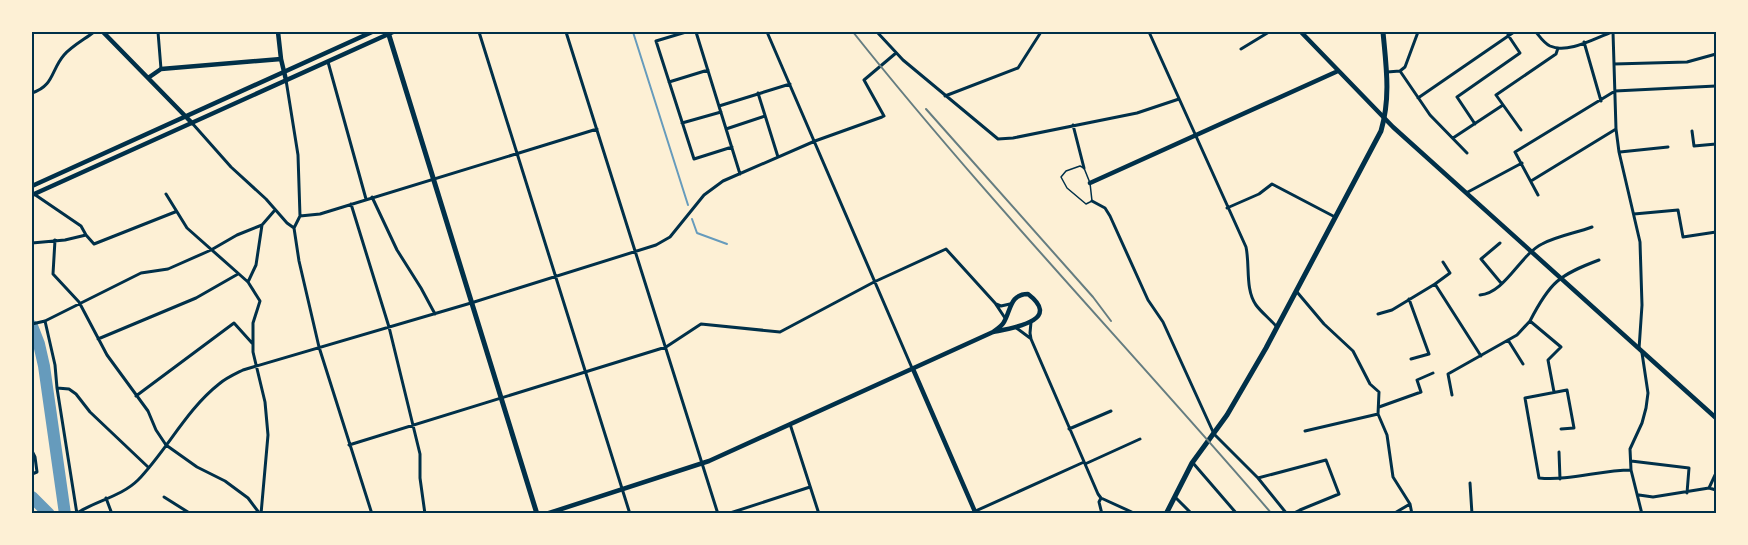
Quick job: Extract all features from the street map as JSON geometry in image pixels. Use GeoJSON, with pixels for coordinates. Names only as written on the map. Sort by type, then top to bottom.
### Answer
{"type":"FeatureCollection","features":[{"type":"Feature","properties":{"kind":"main road"},"geometry":{"type":"LineString","coordinates":[[103,32],[192,123]]}},
{"type":"Feature","properties":{"kind":"main road"},"geometry":{"type":"LineString","coordinates":[[278,32],[286,80]]}},
{"type":"Feature","properties":{"kind":"main road"},"geometry":{"type":"LineString","coordinates":[[32,186],[372,32]]}},
{"type":"Feature","properties":{"kind":"main road"},"geometry":{"type":"LineString","coordinates":[[32,195],[390,32],[432,179],[537,513]]}},
{"type":"Feature","properties":{"kind":"main road"},"geometry":{"type":"LineString","coordinates":[[1301,32],[1384,118],[1716,418]]}},
{"type":"Feature","properties":{"kind":"main road"},"geometry":{"type":"LineString","coordinates":[[1166,513],[1192,462],[1227,415],[1277,327],[1381,130],[1388,98],[1383,32]]}},
{"type":"Feature","properties":{"kind":"main road"},"geometry":{"type":"LineString","coordinates":[[148,78],[161,69],[281,59]]}},
{"type":"Feature","properties":{"kind":"main road"},"geometry":{"type":"LineString","coordinates":[[1090,183],[1338,71]]}},
{"type":"Feature","properties":{"kind":"main road"},"geometry":{"type":"LineString","coordinates":[[546,513],[702,464],[993,332],[1031,322],[1037,317],[1040,309],[1031,296],[1024,293],[1010,304],[1006,319],[993,332]]}},
{"type":"Feature","properties":{"kind":"main road"},"geometry":{"type":"LineString","coordinates":[[913,369],[974,513]]}},
{"type":"Feature","properties":{"kind":"street"},"geometry":{"type":"LineString","coordinates":[[32,93],[42,90],[52,78],[64,55],[94,32]]}},
{"type":"Feature","properties":{"kind":"street"},"geometry":{"type":"LineString","coordinates":[[158,32],[161,69]]}},
{"type":"Feature","properties":{"kind":"street"},"geometry":{"type":"LineString","coordinates":[[479,32],[630,513]]}},
{"type":"Feature","properties":{"kind":"street"},"geometry":{"type":"LineString","coordinates":[[566,32],[718,513]]}},
{"type":"Feature","properties":{"kind":"street"},"geometry":{"type":"LineString","coordinates":[[686,32],[656,41],[694,159],[732,147]]}},
{"type":"Feature","properties":{"kind":"street"},"geometry":{"type":"LineString","coordinates":[[696,32],[740,174]]}},
{"type":"Feature","properties":{"kind":"street"},"geometry":{"type":"LineString","coordinates":[[767,32],[913,369]]}},
{"type":"Feature","properties":{"kind":"street"},"geometry":{"type":"LineString","coordinates":[[877,32],[896,53],[998,139],[1137,113],[1179,99]]}},
{"type":"Feature","properties":{"kind":"street"},"geometry":{"type":"LineString","coordinates":[[945,96],[1018,68],[1041,32]]}},
{"type":"Feature","properties":{"kind":"street"},"geometry":{"type":"LineString","coordinates":[[1149,32],[1246,247],[1249,259],[1250,292],[1255,304],[1277,327]]}},
{"type":"Feature","properties":{"kind":"street"},"geometry":{"type":"LineString","coordinates":[[1241,49],[1269,32]]}},
{"type":"Feature","properties":{"kind":"street"},"geometry":{"type":"LineString","coordinates":[[1387,72],[1400,71],[1405,67],[1418,32]]}},
{"type":"Feature","properties":{"kind":"street"},"geometry":{"type":"LineString","coordinates":[[1418,98],[1514,32]]}},
{"type":"Feature","properties":{"kind":"street"},"geometry":{"type":"LineString","coordinates":[[1536,32],[1549,45],[1558,48],[1567,48],[1613,32],[1616,129],[1619,152],[1640,242],[1642,295],[1640,350],[1647,385],[1647,408],[1630,449],[1631,470],[1642,513]]}},
{"type":"Feature","properties":{"kind":"street"},"geometry":{"type":"LineString","coordinates":[[1475,124],[1456,97],[1520,53],[1508,35]]}},
{"type":"Feature","properties":{"kind":"street"},"geometry":{"type":"LineString","coordinates":[[1584,42],[1601,101]]}},
{"type":"Feature","properties":{"kind":"street"},"geometry":{"type":"LineString","coordinates":[[1521,130],[1496,95],[1556,54],[1558,48]]}},
{"type":"Feature","properties":{"kind":"street"},"geometry":{"type":"LineString","coordinates":[[43,321],[55,365],[77,513],[119,493],[136,481],[184,421],[220,383],[256,365],[435,314],[656,245],[670,237],[704,195],[716,186],[815,141],[884,116],[864,80],[896,53]]}},
{"type":"Feature","properties":{"kind":"street"},"geometry":{"type":"LineString","coordinates":[[1614,64],[1687,62],[1716,54]]}},
{"type":"Feature","properties":{"kind":"street"},"geometry":{"type":"LineString","coordinates":[[328,61],[366,199]]}},
{"type":"Feature","properties":{"kind":"street"},"geometry":{"type":"LineString","coordinates":[[669,82],[708,70]]}},
{"type":"Feature","properties":{"kind":"street"},"geometry":{"type":"LineString","coordinates":[[1400,71],[1430,115],[1467,153]]}},
{"type":"Feature","properties":{"kind":"street"},"geometry":{"type":"LineString","coordinates":[[286,80],[298,155],[300,216],[294,228],[306,295],[319,347],[372,513]]}},
{"type":"Feature","properties":{"kind":"street"},"geometry":{"type":"LineString","coordinates":[[719,106],[790,84]]}},
{"type":"Feature","properties":{"kind":"street"},"geometry":{"type":"LineString","coordinates":[[1538,195],[1515,152],[1615,91],[1716,86]]}},
{"type":"Feature","properties":{"kind":"street"},"geometry":{"type":"LineString","coordinates":[[758,93],[778,157]]}},
{"type":"Feature","properties":{"kind":"street"},"geometry":{"type":"LineString","coordinates":[[1453,138],[1503,105]]}},
{"type":"Feature","properties":{"kind":"street"},"geometry":{"type":"LineString","coordinates":[[682,123],[721,112]]}},
{"type":"Feature","properties":{"kind":"street"},"geometry":{"type":"LineString","coordinates":[[726,129],[765,116]]}},
{"type":"Feature","properties":{"kind":"street"},"geometry":{"type":"LineString","coordinates":[[192,123],[231,167],[266,199],[286,223],[294,228]]}},
{"type":"Feature","properties":{"kind":"street"},"geometry":{"type":"LineString","coordinates":[[1073,125],[1083,168]]}},
{"type":"Feature","properties":{"kind":"street"},"geometry":{"type":"LineString","coordinates":[[987,131],[993,126]]}},
{"type":"Feature","properties":{"kind":"street"},"geometry":{"type":"LineString","coordinates":[[300,216],[320,214],[598,129]]}},
{"type":"Feature","properties":{"kind":"street"},"geometry":{"type":"LineString","coordinates":[[1531,182],[1616,129]]}},
{"type":"Feature","properties":{"kind":"street"},"geometry":{"type":"LineString","coordinates":[[1692,131],[1694,146],[1716,144]]}},
{"type":"Feature","properties":{"kind":"street"},"geometry":{"type":"LineString","coordinates":[[1619,152],[1668,147]]}},
{"type":"Feature","properties":{"kind":"street"},"geometry":{"type":"LineString","coordinates":[[1466,193],[1522,163]]}},
{"type":"Feature","properties":{"kind":"street"},"geometry":{"type":"LineString","coordinates":[[1227,208],[1259,194],[1272,184],[1335,217]]}},
{"type":"Feature","properties":{"kind":"street"},"geometry":{"type":"LineString","coordinates":[[166,194],[187,228],[248,282],[260,301],[253,323],[252,343],[267,411],[268,435],[260,512]]}},
{"type":"Feature","properties":{"kind":"street"},"geometry":{"type":"LineString","coordinates":[[32,195],[81,226],[94,244],[176,212]]}},
{"type":"Feature","properties":{"kind":"street"},"geometry":{"type":"LineString","coordinates":[[372,197],[397,250],[435,314]]}},
{"type":"Feature","properties":{"kind":"street"},"geometry":{"type":"LineString","coordinates":[[1092,201],[1105,208],[1110,216],[1148,300],[1163,322],[1214,434],[1258,478],[1287,513]]}},
{"type":"Feature","properties":{"kind":"street"},"geometry":{"type":"LineString","coordinates":[[351,204],[389,327],[420,454],[420,478],[425,513]]}},
{"type":"Feature","properties":{"kind":"street"},"geometry":{"type":"LineString","coordinates":[[32,324],[43,321],[141,273],[168,269],[212,250],[237,235],[262,225],[275,210]]}},
{"type":"Feature","properties":{"kind":"street"},"geometry":{"type":"LineString","coordinates":[[1634,214],[1678,210],[1683,237],[1716,232]]}},
{"type":"Feature","properties":{"kind":"street"},"geometry":{"type":"LineString","coordinates":[[248,282],[256,265],[262,225]]}},
{"type":"Feature","properties":{"kind":"street"},"geometry":{"type":"LineString","coordinates":[[1480,295],[1486,295],[1501,283],[1541,245],[1592,227]]}},
{"type":"Feature","properties":{"kind":"street"},"geometry":{"type":"LineString","coordinates":[[32,243],[65,240],[86,235]]}},
{"type":"Feature","properties":{"kind":"street"},"geometry":{"type":"LineString","coordinates":[[55,240],[53,274],[79,302],[99,339],[147,411],[166,445],[197,467],[241,492],[260,512]]}},
{"type":"Feature","properties":{"kind":"street"},"geometry":{"type":"LineString","coordinates":[[1500,243],[1481,259],[1501,283]]}},
{"type":"Feature","properties":{"kind":"street"},"geometry":{"type":"LineString","coordinates":[[349,445],[666,347],[701,324],[780,332],[874,282],[946,249],[995,303],[1006,319]]}},
{"type":"Feature","properties":{"kind":"street"},"geometry":{"type":"LineString","coordinates":[[1452,395],[1448,374],[1517,335],[1530,321],[1543,296],[1560,277],[1599,260]]}},
{"type":"Feature","properties":{"kind":"street"},"geometry":{"type":"LineString","coordinates":[[1378,315],[1392,310],[1450,273],[1443,262]]}},
{"type":"Feature","properties":{"kind":"street"},"geometry":{"type":"LineString","coordinates":[[99,339],[196,298],[238,274]]}},
{"type":"Feature","properties":{"kind":"street"},"geometry":{"type":"LineString","coordinates":[[1435,284],[1480,356]]}},
{"type":"Feature","properties":{"kind":"street"},"geometry":{"type":"LineString","coordinates":[[1296,291],[1324,324],[1353,351],[1370,384],[1379,392],[1378,414],[1387,435],[1393,477],[1410,504],[1412,513]]}},
{"type":"Feature","properties":{"kind":"street"},"geometry":{"type":"LineString","coordinates":[[1409,299],[1429,354],[1411,359]]}},
{"type":"Feature","properties":{"kind":"street"},"geometry":{"type":"LineString","coordinates":[[995,303],[1001,306],[1010,304]]}},
{"type":"Feature","properties":{"kind":"street"},"geometry":{"type":"LineString","coordinates":[[1530,321],[1561,347],[1548,360],[1554,392]]}},
{"type":"Feature","properties":{"kind":"street"},"geometry":{"type":"LineString","coordinates":[[1031,322],[1031,339],[1101,498],[1136,513]]}},
{"type":"Feature","properties":{"kind":"street"},"geometry":{"type":"LineString","coordinates":[[136,396],[234,323],[252,343]]}},
{"type":"Feature","properties":{"kind":"street"},"geometry":{"type":"LineString","coordinates":[[1015,327],[1031,339]]}},
{"type":"Feature","properties":{"kind":"street"},"geometry":{"type":"LineString","coordinates":[[1508,340],[1523,364]]}},
{"type":"Feature","properties":{"kind":"street"},"geometry":{"type":"LineString","coordinates":[[1380,407],[1422,392],[1417,381],[1432,373]]}},
{"type":"Feature","properties":{"kind":"street"},"geometry":{"type":"LineString","coordinates":[[57,388],[69,388],[76,394],[90,412],[148,467]]}},
{"type":"Feature","properties":{"kind":"street"},"geometry":{"type":"LineString","coordinates":[[1562,429],[1574,428],[1567,390],[1525,398],[1539,478],[1560,478],[1612,470],[1631,470]]}},
{"type":"Feature","properties":{"kind":"street"},"geometry":{"type":"LineString","coordinates":[[1069,429],[1111,411]]}},
{"type":"Feature","properties":{"kind":"street"},"geometry":{"type":"LineString","coordinates":[[1305,431],[1378,414]]}},
{"type":"Feature","properties":{"kind":"street"},"geometry":{"type":"LineString","coordinates":[[790,424],[819,513]]}},
{"type":"Feature","properties":{"kind":"street"},"geometry":{"type":"LineString","coordinates":[[974,513],[1140,439]]}},
{"type":"Feature","properties":{"kind":"street"},"geometry":{"type":"LineString","coordinates":[[32,451],[37,472],[32,474]]}},
{"type":"Feature","properties":{"kind":"street"},"geometry":{"type":"LineString","coordinates":[[1559,452],[1560,478]]}},
{"type":"Feature","properties":{"kind":"street"},"geometry":{"type":"LineString","coordinates":[[1258,478],[1326,460],[1339,494],[1301,512],[1292,513]]}},
{"type":"Feature","properties":{"kind":"street"},"geometry":{"type":"LineString","coordinates":[[1631,460],[1689,468],[1687,493]]}},
{"type":"Feature","properties":{"kind":"street"},"geometry":{"type":"LineString","coordinates":[[1192,462],[1237,513]]}},
{"type":"Feature","properties":{"kind":"street"},"geometry":{"type":"LineString","coordinates":[[1709,488],[1716,473]]}},
{"type":"Feature","properties":{"kind":"street"},"geometry":{"type":"LineString","coordinates":[[1470,483],[1472,513]]}},
{"type":"Feature","properties":{"kind":"street"},"geometry":{"type":"LineString","coordinates":[[727,513],[810,487]]}},
{"type":"Feature","properties":{"kind":"street"},"geometry":{"type":"LineString","coordinates":[[1639,495],[1653,497],[1709,488],[1716,490]]}},
{"type":"Feature","properties":{"kind":"street"},"geometry":{"type":"LineString","coordinates":[[1174,496],[1192,513]]}},
{"type":"Feature","properties":{"kind":"street"},"geometry":{"type":"LineString","coordinates":[[164,497],[191,513]]}},
{"type":"Feature","properties":{"kind":"street"},"geometry":{"type":"LineString","coordinates":[[106,498],[112,513]]}},
{"type":"Feature","properties":{"kind":"street"},"geometry":{"type":"LineString","coordinates":[[1101,498],[1099,502],[1102,513]]}},
{"type":"Feature","properties":{"kind":"street"},"geometry":{"type":"LineString","coordinates":[[1393,513],[1410,504]]}},
{"type":"Feature","properties":{"kind":"street"},"geometry":{"type":"LineString","coordinates":[[253,513],[260,512]]}},
{"type":"Feature","properties":{"kind":"lane"},"geometry":{"type":"LineString","coordinates":[[1075,167],[1083,168],[1090,183],[1092,201],[1089,203],[1083,203],[1061,180],[1062,174],[1066,171],[1075,167]]}},
{"type":"Feature","properties":{"kind":"waterway"},"geometry":{"type":"LineString","coordinates":[[633,32],[688,205]]}},
{"type":"Feature","properties":{"kind":"waterway"},"geometry":{"type":"LineString","coordinates":[[692,219],[697,233],[727,244]]}},
{"type":"Feature","properties":{"kind":"waterway"},"geometry":{"type":"LineString","coordinates":[[32,326],[44,366],[65,514]]}},
{"type":"Feature","properties":{"kind":"waterway"},"geometry":{"type":"LineString","coordinates":[[32,497],[49,514]]}},
{"type":"Feature","properties":{"kind":"railway"},"geometry":{"type":"LineString","coordinates":[[853,32],[1007,215],[1272,514]]}},
{"type":"Feature","properties":{"kind":"railway"},"geometry":{"type":"LineString","coordinates":[[926,109],[1093,297],[1111,321]]}}]}
